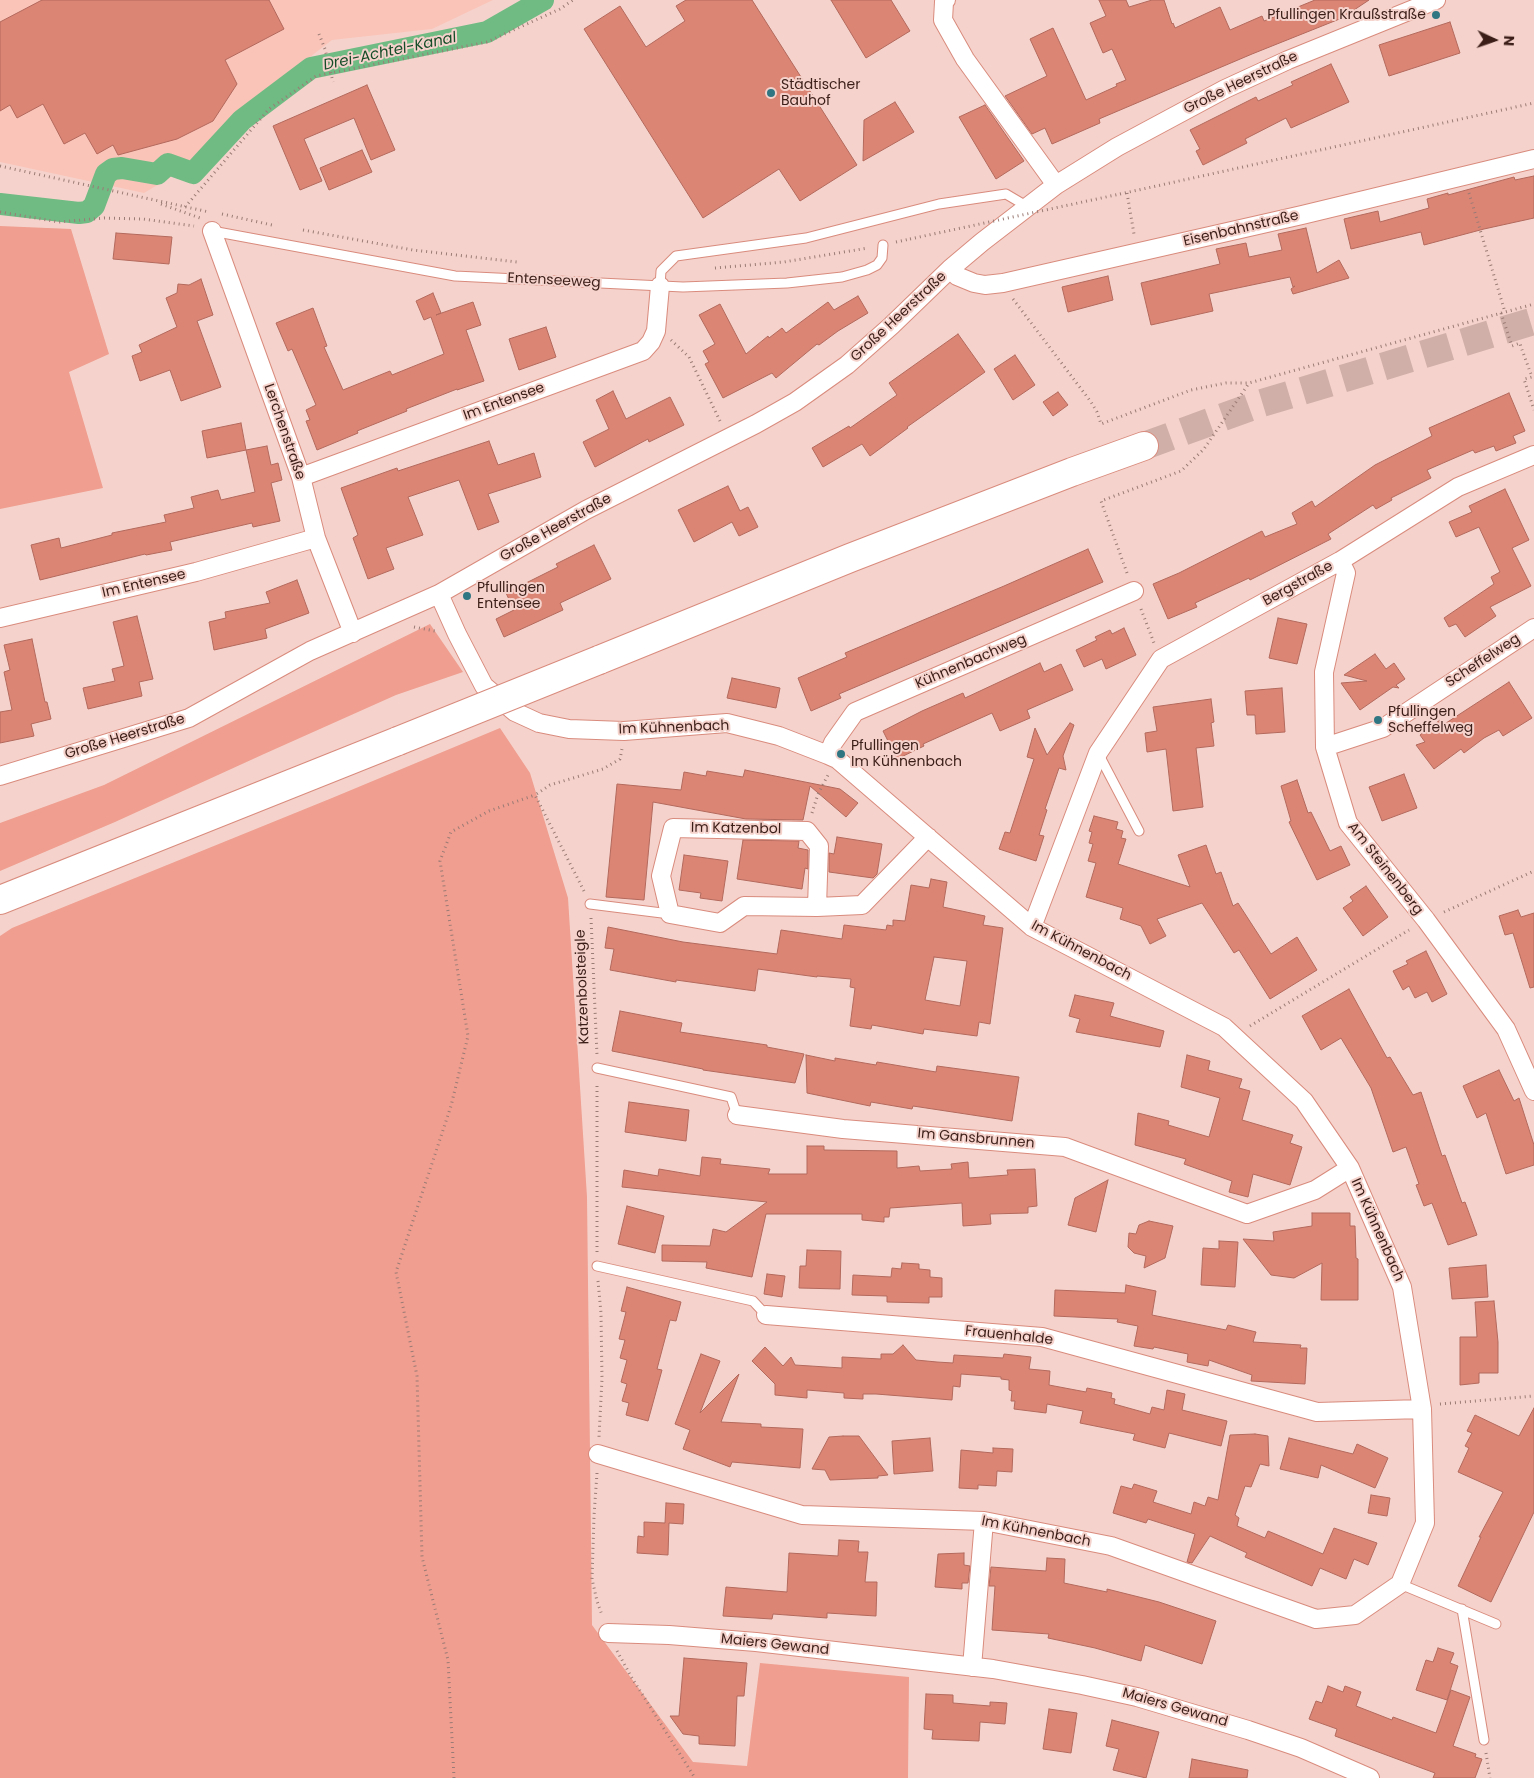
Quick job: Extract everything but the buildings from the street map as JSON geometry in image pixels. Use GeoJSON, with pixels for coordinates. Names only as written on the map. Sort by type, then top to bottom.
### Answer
{"type":"FeatureCollection","features":[{"type":"Feature","properties":{"kind":"main road"},"geometry":{"type":"LineString","coordinates":[[0,900],[859,555],[1144,446]]}},
{"type":"Feature","properties":{"kind":"street"},"geometry":{"type":"LineString","coordinates":[[946,0],[944,2],[943,20],[965,59],[1056,185]]}},
{"type":"Feature","properties":{"kind":"street","name":"Große Heerstraße"},"geometry":{"type":"LineString","coordinates":[[0,776],[189,718],[310,651],[439,594],[586,510],[756,424],[795,402],[867,349],[950,269],[1056,185],[1117,147],[1225,89],[1408,5],[1436,0]]}},
{"type":"Feature","properties":{"kind":"street","name":"Eisenbahnstraße"},"geometry":{"type":"LineString","coordinates":[[950,269],[956,276],[974,283],[985,285],[1003,283],[1302,215],[1534,159]]}},
{"type":"Feature","properties":{"kind":"street","name":"Lerchenstraße"},"geometry":{"type":"LineString","coordinates":[[212,231],[301,477],[316,538],[353,633]]}},
{"type":"Feature","properties":{"kind":"street"},"geometry":{"type":"LineString","coordinates":[[656,331],[660,286]]}},
{"type":"Feature","properties":{"kind":"street","name":"Im Entensee"},"geometry":{"type":"LineString","coordinates":[[301,477],[642,351],[651,342],[656,331]]}},
{"type":"Feature","properties":{"kind":"street","name":"Bergstraße"},"geometry":{"type":"LineString","coordinates":[[1032,927],[1098,752],[1161,660],[1340,561],[1458,486],[1534,455]]}},
{"type":"Feature","properties":{"kind":"street","name":"Im Entensee"},"geometry":{"type":"LineString","coordinates":[[0,618],[196,572],[316,538]]}},
{"type":"Feature","properties":{"kind":"street","name":"Am Steinenberg"},"geometry":{"type":"LineString","coordinates":[[1340,561],[1346,572],[1324,672],[1325,747],[1348,823],[1426,920],[1506,1029],[1534,1090]]}},
{"type":"Feature","properties":{"kind":"street","name":"Kühnenbachweg"},"geometry":{"type":"LineString","coordinates":[[832,757],[833,743],[855,712],[1134,591]]}},
{"type":"Feature","properties":{"kind":"street","name":"Im Kühnenbach"},"geometry":{"type":"LineString","coordinates":[[439,594],[484,686],[515,712],[539,723],[569,729],[624,731],[727,723],[779,736],[832,757],[1032,927],[1224,1027],[1304,1101],[1350,1168],[1402,1287],[1421,1408],[1425,1524],[1400,1584],[1355,1615],[1316,1619],[1111,1546],[984,1521],[802,1515],[598,1454]]}},
{"type":"Feature","properties":{"kind":"street","name":"Scheffelweg"},"geometry":{"type":"LineString","coordinates":[[1325,747],[1383,728],[1534,628]]}},
{"type":"Feature","properties":{"kind":"street","name":"Im Katzenbol"},"geometry":{"type":"LineString","coordinates":[[670,914],[661,876],[673,828],[807,831]]}},
{"type":"Feature","properties":{"kind":"street"},"geometry":{"type":"LineString","coordinates":[[807,831],[819,846],[817,907]]}},
{"type":"Feature","properties":{"kind":"street"},"geometry":{"type":"LineString","coordinates":[[670,914],[720,923],[744,906],[817,907],[862,905],[928,837]]}},
{"type":"Feature","properties":{"kind":"street","name":"Im Gansbrunnen"},"geometry":{"type":"LineString","coordinates":[[737,1115],[843,1129],[1065,1147],[1247,1214],[1314,1190],[1350,1168]]}},
{"type":"Feature","properties":{"kind":"street","name":"Frauenhalde"},"geometry":{"type":"LineString","coordinates":[[766,1315],[1042,1337],[1317,1412],[1421,1408]]}},
{"type":"Feature","properties":{"kind":"street"},"geometry":{"type":"LineString","coordinates":[[972,1667],[984,1521]]}},
{"type":"Feature","properties":{"kind":"street","name":"Maiers Gewand"},"geometry":{"type":"LineString","coordinates":[[608,1633],[669,1635],[756,1642],[972,1667],[1052,1679],[1137,1697],[1206,1716],[1327,1758],[1370,1778]]}},
{"type":"Feature","properties":{"kind":"lane"},"geometry":{"type":"LineString","coordinates":[[660,286],[660,271],[676,256],[806,238],[939,204],[1006,194],[1028,207]]}},
{"type":"Feature","properties":{"kind":"lane","name":"Entenseeweg"},"geometry":{"type":"LineString","coordinates":[[212,231],[455,276],[683,287],[788,282],[842,277],[867,270],[877,264],[882,258],[883,245]]}},
{"type":"Feature","properties":{"kind":"lane"},"geometry":{"type":"LineString","coordinates":[[1098,752],[1140,830]]}},
{"type":"Feature","properties":{"kind":"lane"},"geometry":{"type":"LineString","coordinates":[[590,904],[670,914]]}},
{"type":"Feature","properties":{"kind":"lane","name":"Im Gansbrunnen"},"geometry":{"type":"LineString","coordinates":[[597,1068],[731,1097],[737,1115]]}},
{"type":"Feature","properties":{"kind":"lane","name":"Frauenhalde"},"geometry":{"type":"LineString","coordinates":[[597,1266],[753,1301],[766,1315]]}},
{"type":"Feature","properties":{"kind":"lane"},"geometry":{"type":"LineString","coordinates":[[1400,1584],[1496,1624]]}},
{"type":"Feature","properties":{"kind":"lane"},"geometry":{"type":"LineString","coordinates":[[1462,1610],[1484,1740]]}},
{"type":"Feature","properties":{"kind":"path"},"geometry":{"type":"LineString","coordinates":[[185,207],[269,109],[316,76],[330,70],[487,42],[560,9],[573,0]]}},
{"type":"Feature","properties":{"kind":"path"},"geometry":{"type":"LineString","coordinates":[[319,34],[333,82]]}},
{"type":"Feature","properties":{"kind":"path"},"geometry":{"type":"LineString","coordinates":[[708,268],[784,262],[883,245],[1127,193],[1534,102]]}},
{"type":"Feature","properties":{"kind":"path"},"geometry":{"type":"LineString","coordinates":[[0,166],[116,193],[210,212]]}},
{"type":"Feature","properties":{"kind":"path"},"geometry":{"type":"LineString","coordinates":[[1464,176],[1512,346],[1520,343],[1532,376],[1524,379],[1534,410]]}},
{"type":"Feature","properties":{"kind":"path"},"geometry":{"type":"LineString","coordinates":[[1127,193],[1137,252]]}},
{"type":"Feature","properties":{"kind":"path"},"geometry":{"type":"LineString","coordinates":[[150,200],[202,219],[212,231]]}},
{"type":"Feature","properties":{"kind":"path"},"geometry":{"type":"LineString","coordinates":[[0,212],[59,222],[104,218],[143,219],[186,224],[212,231]]}},
{"type":"Feature","properties":{"kind":"path"},"geometry":{"type":"LineString","coordinates":[[218,214],[274,225]]}},
{"type":"Feature","properties":{"kind":"path"},"geometry":{"type":"LineString","coordinates":[[300,230],[413,250],[520,262]]}},
{"type":"Feature","properties":{"kind":"path"},"geometry":{"type":"LineString","coordinates":[[1013,299],[1091,402],[1098,412],[1101,424],[1191,390],[1226,383],[1249,382],[1534,304]]}},
{"type":"Feature","properties":{"kind":"path"},"geometry":{"type":"LineString","coordinates":[[656,331],[668,337],[689,357],[714,409]]}},
{"type":"Feature","properties":{"kind":"path"},"geometry":{"type":"LineString","coordinates":[[1127,574],[1101,501],[1181,471],[1204,449],[1249,382]]}},
{"type":"Feature","properties":{"kind":"path"},"geometry":{"type":"LineString","coordinates":[[1141,610],[1154,641]]}},
{"type":"Feature","properties":{"kind":"path"},"geometry":{"type":"LineString","coordinates":[[379,621],[457,634]]}},
{"type":"Feature","properties":{"kind":"path"},"geometry":{"type":"LineString","coordinates":[[454,1778],[448,1660],[422,1557],[417,1376],[396,1272],[451,1106],[468,1036],[440,861],[451,832],[489,811],[535,795],[550,786],[603,769],[620,759],[624,731]]}},
{"type":"Feature","properties":{"kind":"path"},"geometry":{"type":"LineString","coordinates":[[807,831],[832,757]]}},
{"type":"Feature","properties":{"kind":"path","name":"Katzenbolsteigle"},"geometry":{"type":"LineString","coordinates":[[535,795],[590,904],[597,1068],[597,1266],[601,1313],[602,1379],[592,1579],[608,1633],[632,1678],[695,1778]]}},
{"type":"Feature","properties":{"kind":"path"},"geometry":{"type":"LineString","coordinates":[[1234,1036],[1426,920],[1534,871]]}},
{"type":"Feature","properties":{"kind":"path"},"geometry":{"type":"LineString","coordinates":[[1421,1408],[1534,1396]]}},
{"type":"Feature","properties":{"kind":"path"},"geometry":{"type":"LineString","coordinates":[[1484,1740],[1490,1778]]}},
{"type":"Feature","properties":{"kind":"shaded area"},"geometry":{"type":"Polygon","coordinates":[[[0,0],[493,0],[432,29],[332,40],[261,95],[216,142],[183,170],[144,193],[0,162],[0,0]]]}},
{"type":"Feature","properties":{"kind":"shaded area"},"geometry":{"type":"Polygon","coordinates":[[[0,226],[71,229],[109,354],[69,372],[103,488],[0,509],[0,226]]]}},
{"type":"Feature","properties":{"kind":"shaded area"},"geometry":{"type":"Polygon","coordinates":[[[430,624],[463,672],[396,695],[115,822],[0,871],[0,823],[104,785],[430,624]]]}},
{"type":"Feature","properties":{"kind":"shaded area"},"geometry":{"type":"Polygon","coordinates":[[[500,728],[530,773],[568,898],[587,1197],[592,1625],[693,1762],[747,1766],[760,1663],[909,1677],[908,1778],[0,1778],[0,936],[12,928],[500,728]]]}},
{"type":"Feature","properties":{"kind":"waterway","name":"Drei-Achtel-Kanal"},"geometry":{"type":"LineString","coordinates":[[0,204],[79,213],[87,212],[94,206],[106,174],[113,169],[122,168],[157,174],[168,164],[193,173],[242,120],[311,68],[487,32],[543,0]]}},
{"type":"Feature","properties":{"kind":"tunnel"},"geometry":{"type":"LineString","coordinates":[[1144,446],[1259,404],[1534,321]]}},
{"type":"Feature","properties":{"kind":"place","name":"Pfullingen Kraußstraße"},"geometry":{"type":"Point","coordinates":[1436,15]}},
{"type":"Feature","properties":{"kind":"place","name":"Städtischer Bauhof"},"geometry":{"type":"Point","coordinates":[771,93]}},
{"type":"Feature","properties":{"kind":"place","name":"Pfullingen Entensee"},"geometry":{"type":"Point","coordinates":[467,596]}},
{"type":"Feature","properties":{"kind":"place","name":"Pfullingen Scheffelweg"},"geometry":{"type":"Point","coordinates":[1378,720]}},
{"type":"Feature","properties":{"kind":"place","name":"Pfullingen Im Kühnenbach"},"geometry":{"type":"Point","coordinates":[841,754]}}]}
